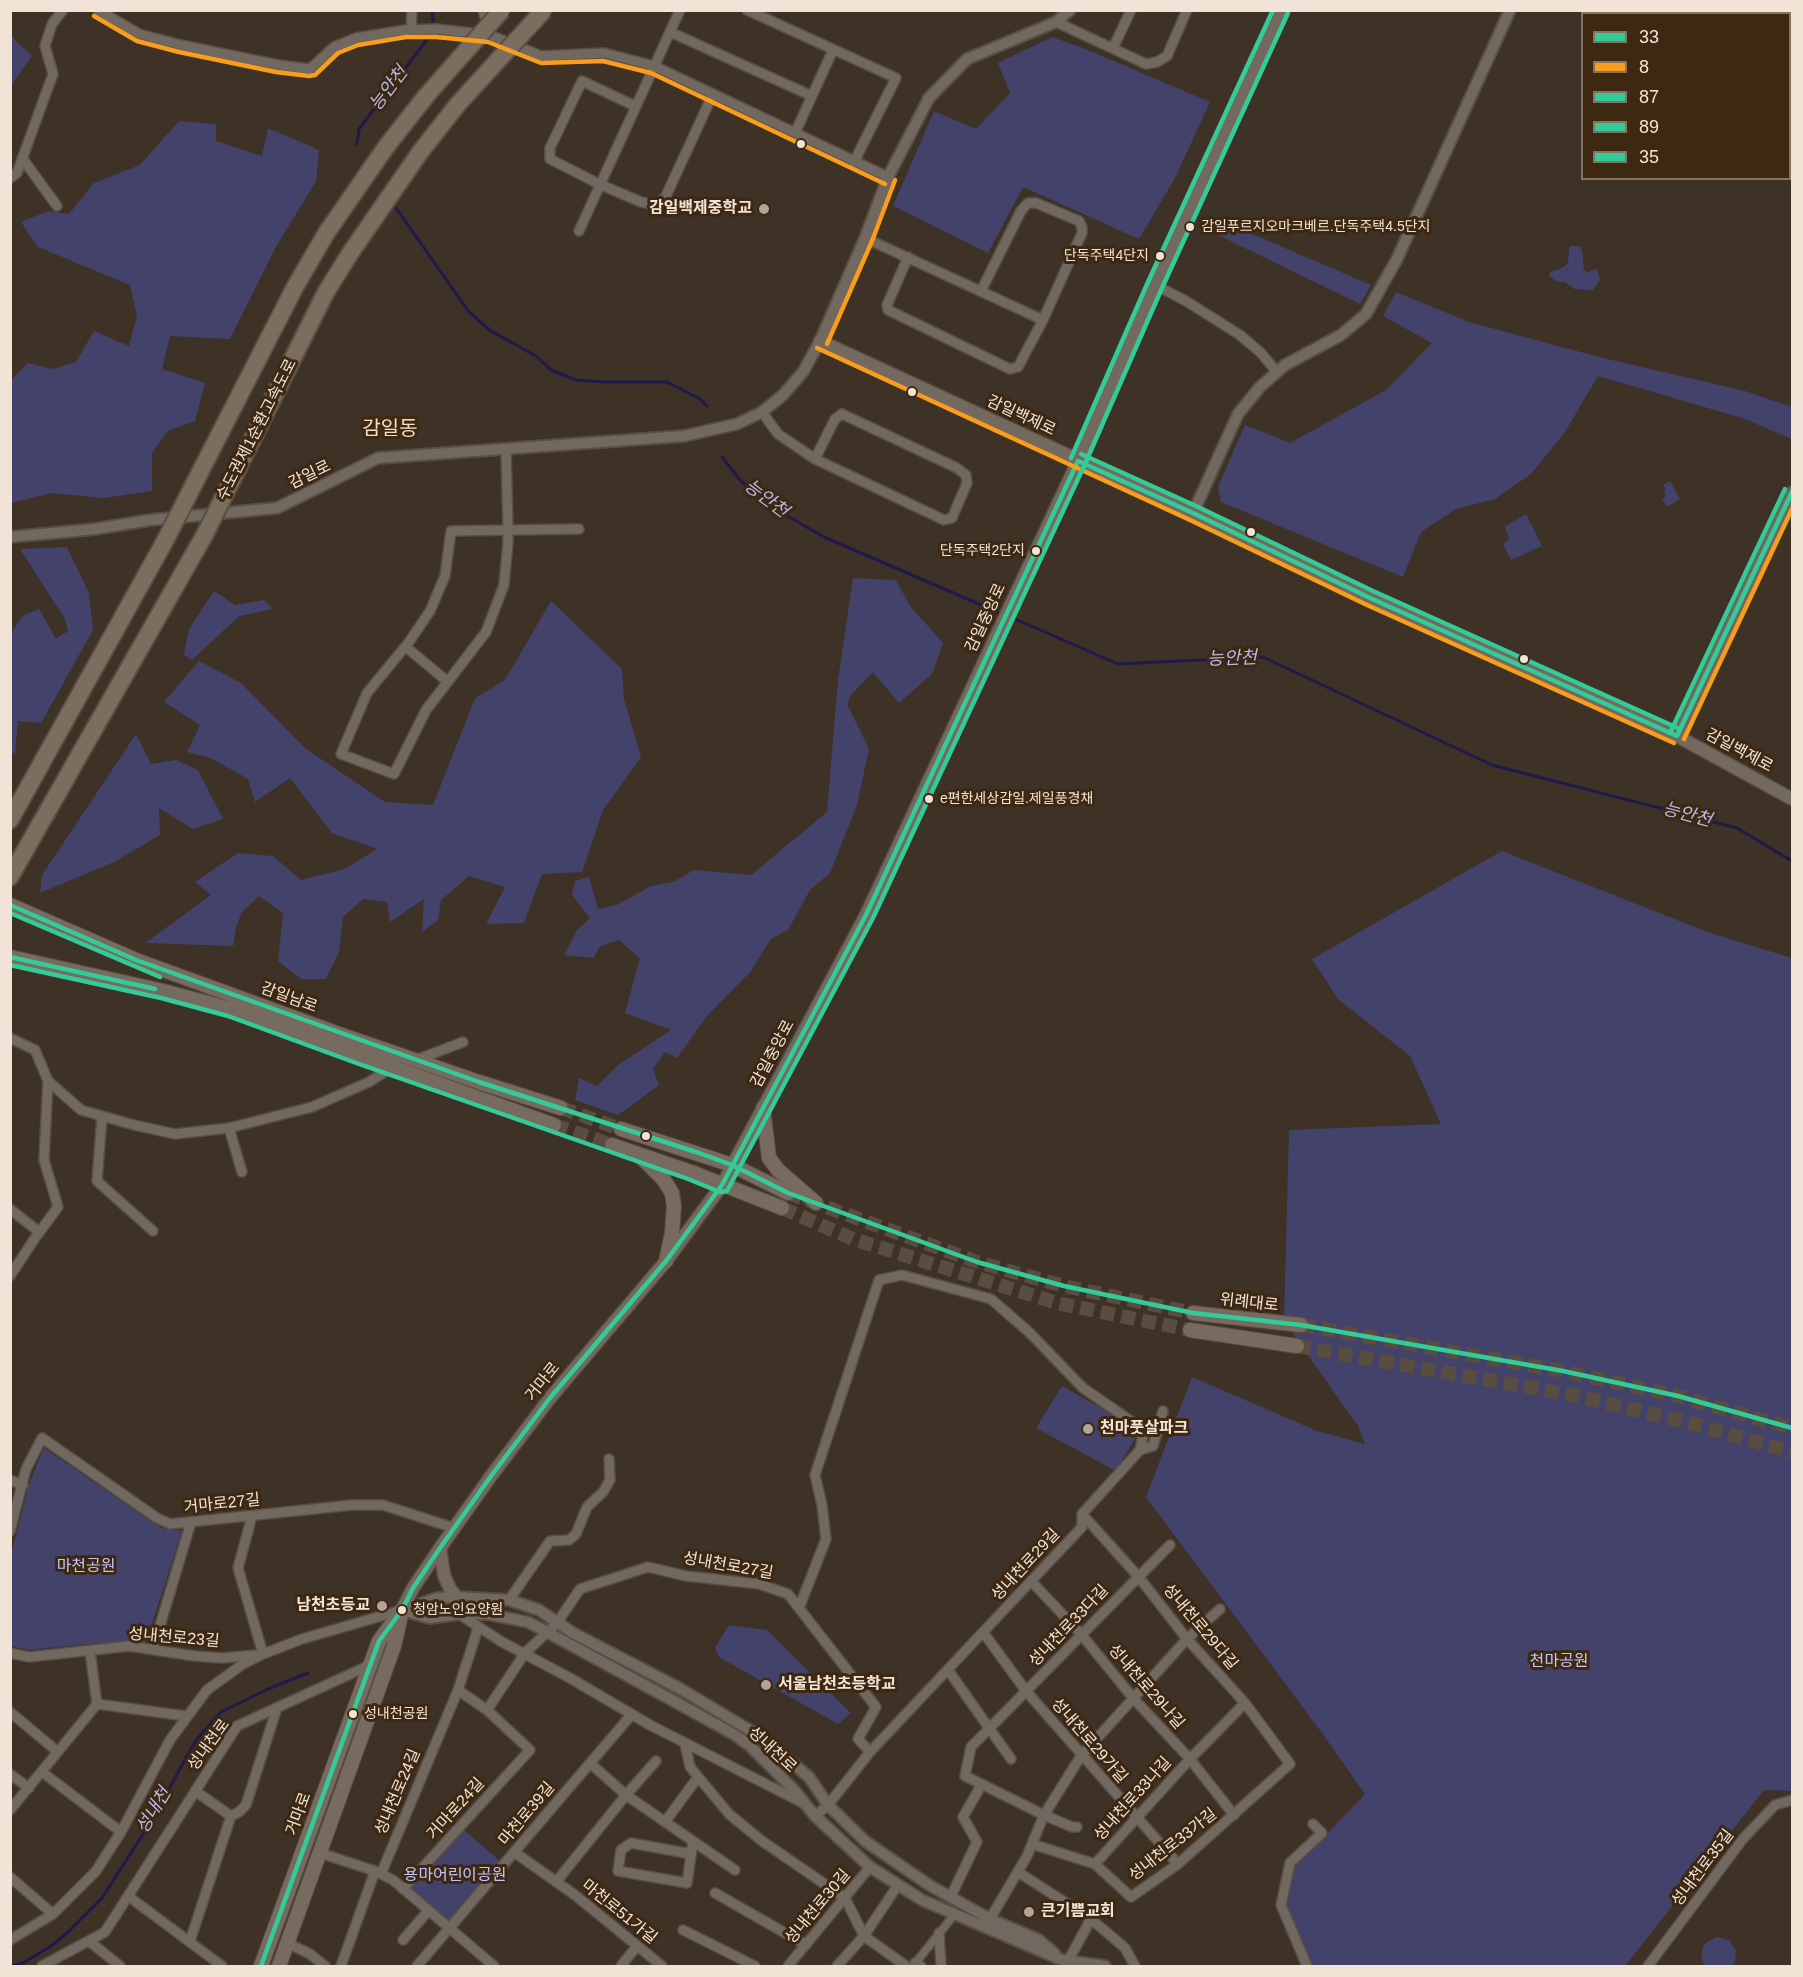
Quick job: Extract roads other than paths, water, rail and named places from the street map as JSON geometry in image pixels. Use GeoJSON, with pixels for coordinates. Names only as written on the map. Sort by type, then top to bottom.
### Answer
{"type":"FeatureCollection","features":[{"type":"Feature","properties":{"kind":"highway","name":"수도권제1순환고속도로"},"geometry":{"type":"LineString","coordinates":[[10,820],[166,539],[294,287],[327,232],[386,147],[426,96],[502,10]]}},
{"type":"Feature","properties":{"kind":"highway","name":"수도권제1순환고속도로"},"geometry":{"type":"LineString","coordinates":[[10,877],[204,536],[326,291],[421,151],[458,104],[544,10]]}},
{"type":"Feature","properties":{"kind":"main road","name":"감일중앙로"},"geometry":{"type":"LineString","coordinates":[[722,1185],[866,915],[1078,461],[1155,285],[1281,10]]}},
{"type":"Feature","properties":{"kind":"main road","name":"감일백제로"},"geometry":{"type":"LineString","coordinates":[[820,341],[1193,513],[1370,598],[1677,736],[1792,799]]}},
{"type":"Feature","properties":{"kind":"main road","name":"감일남로"},"geometry":{"type":"LineString","coordinates":[[10,905],[136,960],[416,1060],[561,1108]]}},
{"type":"Feature","properties":{"kind":"main road","name":"감일남로"},"geometry":{"type":"LineString","coordinates":[[10,957],[163,991],[230,1009],[554,1125]]}},
{"type":"Feature","properties":{"kind":"main road"},"geometry":{"type":"LineString","coordinates":[[763,1108],[769,1158],[778,1170],[816,1203]]}},
{"type":"Feature","properties":{"kind":"main road"},"geometry":{"type":"LineString","coordinates":[[621,1129],[732,1165],[788,1193]]}},
{"type":"Feature","properties":{"kind":"main road"},"geometry":{"type":"LineString","coordinates":[[612,1146],[691,1172],[782,1208]]}},
{"type":"Feature","properties":{"kind":"main road"},"geometry":{"type":"LineString","coordinates":[[640,1156],[664,1180],[672,1193],[674,1206],[672,1233],[666,1261]]}},
{"type":"Feature","properties":{"kind":"main road","name":"거마로"},"geometry":{"type":"LineString","coordinates":[[261,1966],[379,1641],[402,1610],[413,1588],[454,1528],[550,1398],[666,1261],[722,1185]]}},
{"type":"Feature","properties":{"kind":"main road","name":"위례대로"},"geometry":{"type":"LineString","coordinates":[[1193,1313],[1301,1324]]}},
{"type":"Feature","properties":{"kind":"main road","name":"위례대로"},"geometry":{"type":"LineString","coordinates":[[1190,1330],[1297,1346]]}},
{"type":"Feature","properties":{"kind":"main road"},"geometry":{"type":"LineString","coordinates":[[440,1548],[444,1575],[450,1589],[457,1597]]}},
{"type":"Feature","properties":{"kind":"main road","name":"거마로"},"geometry":{"type":"LineString","coordinates":[[279,1966],[394,1646],[402,1610]]}},
{"type":"Feature","properties":{"kind":"street"},"geometry":{"type":"LineString","coordinates":[[10,178],[17,173],[53,74],[45,46],[52,24],[63,10]]}},
{"type":"Feature","properties":{"kind":"street"},"geometry":{"type":"LineString","coordinates":[[98,10],[139,34],[278,65],[310,69],[334,48],[356,38],[411,30],[436,29],[490,35],[541,56],[604,53],[654,66],[888,177]]}},
{"type":"Feature","properties":{"kind":"street"},"geometry":{"type":"LineString","coordinates":[[411,30],[412,10]]}},
{"type":"Feature","properties":{"kind":"street"},"geometry":{"type":"LineString","coordinates":[[483,10],[490,35]]}},
{"type":"Feature","properties":{"kind":"street"},"geometry":{"type":"LineString","coordinates":[[579,231],[680,10]]}},
{"type":"Feature","properties":{"kind":"street"},"geometry":{"type":"LineString","coordinates":[[747,10],[896,78],[854,162]]}},
{"type":"Feature","properties":{"kind":"street","name":"감일로"},"geometry":{"type":"LineString","coordinates":[[10,537],[277,508],[378,459],[704,433],[737,424],[762,412],[783,395],[803,372],[820,341],[865,238],[888,177],[929,98],[967,59],[1056,22],[1070,10]]}},
{"type":"Feature","properties":{"kind":"street"},"geometry":{"type":"LineString","coordinates":[[1113,48],[1131,10]]}},
{"type":"Feature","properties":{"kind":"street"},"geometry":{"type":"LineString","coordinates":[[1056,22],[1146,64],[1157,62],[1167,56],[1187,10]]}},
{"type":"Feature","properties":{"kind":"street"},"geometry":{"type":"LineString","coordinates":[[1193,513],[1238,414],[1260,387],[1285,365],[1341,335],[1366,314],[1397,259],[1510,10]]}},
{"type":"Feature","properties":{"kind":"street"},"geometry":{"type":"LineString","coordinates":[[670,32],[812,96]]}},
{"type":"Feature","properties":{"kind":"street"},"geometry":{"type":"LineString","coordinates":[[795,133],[833,50]]}},
{"type":"Feature","properties":{"kind":"street"},"geometry":{"type":"LineString","coordinates":[[635,106],[582,81],[550,148],[550,159],[599,184],[641,202],[655,205],[665,198],[713,94]]}},
{"type":"Feature","properties":{"kind":"street"},"geometry":{"type":"LineString","coordinates":[[22,158],[57,206]]}},
{"type":"Feature","properties":{"kind":"street"},"geometry":{"type":"LineString","coordinates":[[908,257],[887,305],[888,310],[1010,369],[1018,367],[1021,363],[1043,320],[1083,233],[1079,220],[1036,203],[1028,203],[1021,211],[981,291]]}},
{"type":"Feature","properties":{"kind":"street"},"geometry":{"type":"LineString","coordinates":[[865,238],[1043,320]]}},
{"type":"Feature","properties":{"kind":"street"},"geometry":{"type":"LineString","coordinates":[[1155,285],[1196,306],[1240,335],[1261,353],[1277,372]]}},
{"type":"Feature","properties":{"kind":"street"},"geometry":{"type":"LineString","coordinates":[[762,412],[778,434],[815,459],[944,520],[952,518],[967,483],[966,475],[957,468],[842,414],[835,419],[815,459]]}},
{"type":"Feature","properties":{"kind":"street"},"geometry":{"type":"LineString","coordinates":[[506,449],[508,530],[504,585],[486,632],[426,710],[394,774],[341,754],[367,693],[406,647],[430,610],[445,576],[451,531],[508,530],[579,529]]}},
{"type":"Feature","properties":{"kind":"street"},"geometry":{"type":"LineString","coordinates":[[1677,736],[1792,492]]}},
{"type":"Feature","properties":{"kind":"street"},"geometry":{"type":"LineString","coordinates":[[406,647],[448,682]]}},
{"type":"Feature","properties":{"kind":"street"},"geometry":{"type":"LineString","coordinates":[[10,1038],[35,1050],[48,1081],[44,1160],[58,1207],[10,1276]]}},
{"type":"Feature","properties":{"kind":"street"},"geometry":{"type":"LineString","coordinates":[[416,1060],[463,1042]]}},
{"type":"Feature","properties":{"kind":"street"},"geometry":{"type":"LineString","coordinates":[[48,1081],[81,1110],[175,1134],[229,1128],[312,1107],[369,1082],[392,1068]]}},
{"type":"Feature","properties":{"kind":"street"},"geometry":{"type":"LineString","coordinates":[[102,1116],[97,1182],[153,1231]]}},
{"type":"Feature","properties":{"kind":"street"},"geometry":{"type":"LineString","coordinates":[[229,1128],[242,1172]]}},
{"type":"Feature","properties":{"kind":"street"},"geometry":{"type":"LineString","coordinates":[[10,1209],[39,1232]]}},
{"type":"Feature","properties":{"kind":"street"},"geometry":{"type":"LineString","coordinates":[[799,1608],[825,1539],[822,1505],[815,1475],[879,1280],[902,1275],[991,1299],[1030,1333],[1083,1388],[1144,1430],[1140,1450]]}},
{"type":"Feature","properties":{"kind":"street","name":"성내천로29길"},"geometry":{"type":"LineString","coordinates":[[815,1816],[828,1805],[870,1752],[1082,1527],[1082,1514],[1140,1450],[1153,1446],[1163,1412]]}},
{"type":"Feature","properties":{"kind":"street","name":"거마로27길"},"geometry":{"type":"LineString","coordinates":[[10,1531],[26,1469],[42,1438],[157,1518],[170,1524],[352,1505],[383,1505],[454,1528]]}},
{"type":"Feature","properties":{"kind":"street"},"geometry":{"type":"LineString","coordinates":[[508,1599],[550,1541],[570,1540],[576,1534],[587,1507],[603,1492],[610,1480],[609,1459]]}},
{"type":"Feature","properties":{"kind":"street"},"geometry":{"type":"LineString","coordinates":[[10,1480],[23,1485]]}},
{"type":"Feature","properties":{"kind":"street","name":"성내천로29다길"},"geometry":{"type":"LineString","coordinates":[[1082,1514],[1138,1576],[1186,1639],[1245,1703],[1290,1764]]}},
{"type":"Feature","properties":{"kind":"street"},"geometry":{"type":"LineString","coordinates":[[252,1516],[238,1568],[263,1654]]}},
{"type":"Feature","properties":{"kind":"street"},"geometry":{"type":"LineString","coordinates":[[153,1649],[190,1522]]}},
{"type":"Feature","properties":{"kind":"street","name":"성내천로33다길"},"geometry":{"type":"LineString","coordinates":[[1077,1827],[1044,1815],[965,1776],[971,1747],[1170,1545]]}},
{"type":"Feature","properties":{"kind":"street","name":"성내천로27길"},"geometry":{"type":"LineString","coordinates":[[525,1653],[557,1623],[580,1589],[648,1567],[686,1576],[759,1584],[788,1594],[876,1707],[858,1739],[870,1752]]}},
{"type":"Feature","properties":{"kind":"street","name":"성내천로29나길"},"geometry":{"type":"LineString","coordinates":[[1032,1582],[1082,1634],[1133,1698],[1190,1759],[1234,1815]]}},
{"type":"Feature","properties":{"kind":"street","name":"성내천로"},"geometry":{"type":"LineString","coordinates":[[10,1940],[53,1914],[96,1871],[121,1832],[165,1749],[186,1716],[207,1690],[263,1654],[302,1639],[437,1598],[457,1597],[508,1599],[538,1610],[557,1623],[680,1688],[752,1731],[809,1777],[828,1805],[865,1841],[929,1885],[990,1918],[1039,1940],[1064,1963]]}},
{"type":"Feature","properties":{"kind":"street"},"geometry":{"type":"LineString","coordinates":[[990,1918],[1018,1872],[1044,1815],[1081,1756],[1186,1639],[1220,1609]]}},
{"type":"Feature","properties":{"kind":"street","name":"성내천로"},"geometry":{"type":"LineString","coordinates":[[402,1610],[429,1618],[459,1614],[487,1614],[528,1622],[548,1632],[735,1735],[765,1759],[815,1816],[870,1867],[922,1900],[1064,1963],[1105,1966]]}},
{"type":"Feature","properties":{"kind":"street"},"geometry":{"type":"LineString","coordinates":[[459,1614],[478,1628],[685,1744],[803,1803]]}},
{"type":"Feature","properties":{"kind":"street","name":"성내천로24길"},"geometry":{"type":"LineString","coordinates":[[342,1966],[378,1872],[459,1690],[478,1628]]}},
{"type":"Feature","properties":{"kind":"street","name":"성내천로29가길"},"geometry":{"type":"LineString","coordinates":[[983,1632],[1026,1691],[1178,1864]]}},
{"type":"Feature","properties":{"kind":"street","name":"성내천로23길"},"geometry":{"type":"LineString","coordinates":[[10,1653],[29,1657],[129,1646],[222,1658],[263,1654]]}},
{"type":"Feature","properties":{"kind":"street"},"geometry":{"type":"LineString","coordinates":[[10,1810],[97,1704],[90,1651]]}},
{"type":"Feature","properties":{"kind":"street"},"geometry":{"type":"LineString","coordinates":[[459,1690],[487,1710],[525,1653]]}},
{"type":"Feature","properties":{"kind":"street","name":"성내천로"},"geometry":{"type":"LineString","coordinates":[[42,1966],[105,1932],[237,1726],[370,1665]]}},
{"type":"Feature","properties":{"kind":"street"},"geometry":{"type":"LineString","coordinates":[[948,1670],[1011,1760]]}},
{"type":"Feature","properties":{"kind":"street","name":"성내천로33나길"},"geometry":{"type":"LineString","coordinates":[[1095,1864],[1190,1759],[1245,1703]]}},
{"type":"Feature","properties":{"kind":"street"},"geometry":{"type":"LineString","coordinates":[[97,1704],[186,1716]]}},
{"type":"Feature","properties":{"kind":"street"},"geometry":{"type":"LineString","coordinates":[[190,1941],[231,1816],[246,1805],[277,1708]]}},
{"type":"Feature","properties":{"kind":"street","name":"거마로24길"},"geometry":{"type":"LineString","coordinates":[[403,1889],[530,1750],[487,1710]]}},
{"type":"Feature","properties":{"kind":"street"},"geometry":{"type":"LineString","coordinates":[[10,1712],[58,1752]]}},
{"type":"Feature","properties":{"kind":"street","name":"마천로39길"},"geometry":{"type":"LineString","coordinates":[[417,1966],[632,1714]]}},
{"type":"Feature","properties":{"kind":"street"},"geometry":{"type":"LineString","coordinates":[[685,1744],[690,1767],[729,1814],[762,1841],[845,1898],[864,1936],[914,1966],[954,1915]]}},
{"type":"Feature","properties":{"kind":"street","name":"마천로51가길"},"geometry":{"type":"LineString","coordinates":[[556,1882],[656,1761]]}},
{"type":"Feature","properties":{"kind":"street"},"geometry":{"type":"LineString","coordinates":[[590,1763],[626,1795],[735,1870]]}},
{"type":"Feature","properties":{"kind":"street","name":"성내천로33가길"},"geometry":{"type":"LineString","coordinates":[[1032,1844],[1095,1864],[1131,1897],[1178,1864],[1290,1764]]}},
{"type":"Feature","properties":{"kind":"street"},"geometry":{"type":"LineString","coordinates":[[42,1772],[121,1832]]}},
{"type":"Feature","properties":{"kind":"street"},"geometry":{"type":"LineString","coordinates":[[10,1774],[29,1788]]}},
{"type":"Feature","properties":{"kind":"street"},"geometry":{"type":"LineString","coordinates":[[665,1822],[698,1777]]}},
{"type":"Feature","properties":{"kind":"street"},"geometry":{"type":"LineString","coordinates":[[951,1896],[977,1842],[963,1817],[982,1784]]}},
{"type":"Feature","properties":{"kind":"street"},"geometry":{"type":"LineString","coordinates":[[195,1791],[231,1816]]}},
{"type":"Feature","properties":{"kind":"street","name":"성내천로35길"},"geometry":{"type":"LineString","coordinates":[[1648,1966],[1742,1839],[1775,1805],[1792,1800]]}},
{"type":"Feature","properties":{"kind":"street"},"geometry":{"type":"LineString","coordinates":[[1307,1966],[1281,1905],[1290,1863],[1322,1833],[1313,1824]]}},
{"type":"Feature","properties":{"kind":"street"},"geometry":{"type":"LineString","coordinates":[[691,1854],[631,1843],[621,1850],[618,1871],[687,1882],[693,1841]]}},
{"type":"Feature","properties":{"kind":"street","name":"마천로51가길"},"geometry":{"type":"LineString","coordinates":[[514,1852],[556,1882],[662,1966]]}},
{"type":"Feature","properties":{"kind":"street"},"geometry":{"type":"LineString","coordinates":[[320,1853],[378,1872],[393,1880],[494,1966]]}},
{"type":"Feature","properties":{"kind":"street","name":"성내천로30길"},"geometry":{"type":"LineString","coordinates":[[788,1966],[870,1867]]}},
{"type":"Feature","properties":{"kind":"street"},"geometry":{"type":"LineString","coordinates":[[1018,1872],[1091,1919],[1125,1948],[1135,1966]]}},
{"type":"Feature","properties":{"kind":"street"},"geometry":{"type":"LineString","coordinates":[[10,1877],[53,1914]]}},
{"type":"Feature","properties":{"kind":"street"},"geometry":{"type":"LineString","coordinates":[[837,1966],[864,1936],[898,1885]]}},
{"type":"Feature","properties":{"kind":"street"},"geometry":{"type":"LineString","coordinates":[[715,1893],[806,1945]]}},
{"type":"Feature","properties":{"kind":"street"},"geometry":{"type":"LineString","coordinates":[[128,1896],[222,1966]]}},
{"type":"Feature","properties":{"kind":"street"},"geometry":{"type":"LineString","coordinates":[[403,1940],[428,1911]]}},
{"type":"Feature","properties":{"kind":"street"},"geometry":{"type":"LineString","coordinates":[[1064,1963],[1091,1919]]}},
{"type":"Feature","properties":{"kind":"street"},"geometry":{"type":"LineString","coordinates":[[683,1930],[755,1966]]}},
{"type":"Feature","properties":{"kind":"street"},"geometry":{"type":"LineString","coordinates":[[939,1933],[941,1966]]}},
{"type":"Feature","properties":{"kind":"street"},"geometry":{"type":"LineString","coordinates":[[89,1941],[120,1966]]}},
{"type":"Feature","properties":{"kind":"street"},"geometry":{"type":"LineString","coordinates":[[287,1943],[310,1954],[325,1966]]}},
{"type":"Feature","properties":{"kind":"street"},"geometry":{"type":"LineString","coordinates":[[621,1966],[637,1946]]}},
{"type":"Feature","properties":{"kind":"waterway","name":"능안천"},"geometry":{"type":"LineString","coordinates":[[432,10],[433,21]]}},
{"type":"Feature","properties":{"kind":"waterway","name":"능안천"},"geometry":{"type":"LineString","coordinates":[[357,144],[359,129],[429,37]]}},
{"type":"Feature","properties":{"kind":"waterway","name":"능안천"},"geometry":{"type":"LineString","coordinates":[[396,208],[469,312],[491,331],[536,356],[551,370],[576,380],[667,382],[700,399],[707,406]]}},
{"type":"Feature","properties":{"kind":"waterway","name":"능안천"},"geometry":{"type":"LineString","coordinates":[[722,457],[740,480],[770,506],[824,537],[1002,614]]}},
{"type":"Feature","properties":{"kind":"waterway","name":"능안천"},"geometry":{"type":"LineString","coordinates":[[1008,616],[1118,664],[1263,657],[1492,765],[1737,828],[1792,861]]}},
{"type":"Feature","properties":{"kind":"waterway","name":"성내천"},"geometry":{"type":"LineString","coordinates":[[12,1966],[23,1963],[51,1946],[102,1898],[149,1825],[196,1740],[221,1712],[308,1673]]}},
{"type":"Feature","properties":{"kind":"tunnel"},"geometry":{"type":"LineString","coordinates":[[561,1108],[621,1129]]}},
{"type":"Feature","properties":{"kind":"tunnel"},"geometry":{"type":"LineString","coordinates":[[554,1125],[612,1145]]}},
{"type":"Feature","properties":{"kind":"tunnel"},"geometry":{"type":"LineString","coordinates":[[788,1193],[977,1262],[1064,1286],[1193,1313]]}},
{"type":"Feature","properties":{"kind":"tunnel"},"geometry":{"type":"LineString","coordinates":[[782,1208],[853,1239],[1057,1303],[1190,1330]]}},
{"type":"Feature","properties":{"kind":"tunnel"},"geometry":{"type":"LineString","coordinates":[[1301,1325],[1563,1371],[1678,1396],[1792,1428]]}},
{"type":"Feature","properties":{"kind":"tunnel"},"geometry":{"type":"LineString","coordinates":[[1297,1346],[1573,1395],[1690,1423],[1792,1452]]}},
{"type":"Feature","properties":{"kind":"place","name":"감일백제중학교"},"geometry":{"type":"Point","coordinates":[764,209]}},
{"type":"Feature","properties":{"kind":"place","name":"감일푸르지오마크베르.단독주택4.5단지"},"geometry":{"type":"Point","coordinates":[1190,227]}},
{"type":"Feature","properties":{"kind":"place","name":"단독주택4단지"},"geometry":{"type":"Point","coordinates":[1160,256]}},
{"type":"Feature","properties":{"kind":"place","name":"단독주택2단지"},"geometry":{"type":"Point","coordinates":[1036,551]}},
{"type":"Feature","properties":{"kind":"place","name":"e편한세상감일.제일풍경채"},"geometry":{"type":"Point","coordinates":[929,799]}},
{"type":"Feature","properties":{"kind":"place","name":"천마풋살파크"},"geometry":{"type":"Point","coordinates":[1088,1429]}},
{"type":"Feature","properties":{"kind":"place","name":"남천초등교"},"geometry":{"type":"Point","coordinates":[382,1606]}},
{"type":"Feature","properties":{"kind":"place","name":"청암노인요양원"},"geometry":{"type":"Point","coordinates":[402,1610]}},
{"type":"Feature","properties":{"kind":"place","name":"서울남천초등학교"},"geometry":{"type":"Point","coordinates":[766,1685]}},
{"type":"Feature","properties":{"kind":"place","name":"성내천공원"},"geometry":{"type":"Point","coordinates":[353,1714]}},
{"type":"Feature","properties":{"kind":"place","name":"큰기쁨교회"},"geometry":{"type":"Point","coordinates":[1029,1912]}},
{"type":"Feature","properties":{"kind":"district","name":"감일동"},"geometry":{"type":"Point","coordinates":[390,429]}},
{"type":"Feature","properties":{"kind":"park label","name":"마천공원"},"geometry":{"type":"Point","coordinates":[86,1567]}},
{"type":"Feature","properties":{"kind":"park label","name":"천마공원"},"geometry":{"type":"Point","coordinates":[1559,1662]}},
{"type":"Feature","properties":{"kind":"park label","name":"용마어린이공원"},"geometry":{"type":"Point","coordinates":[455,1876]}}]}
